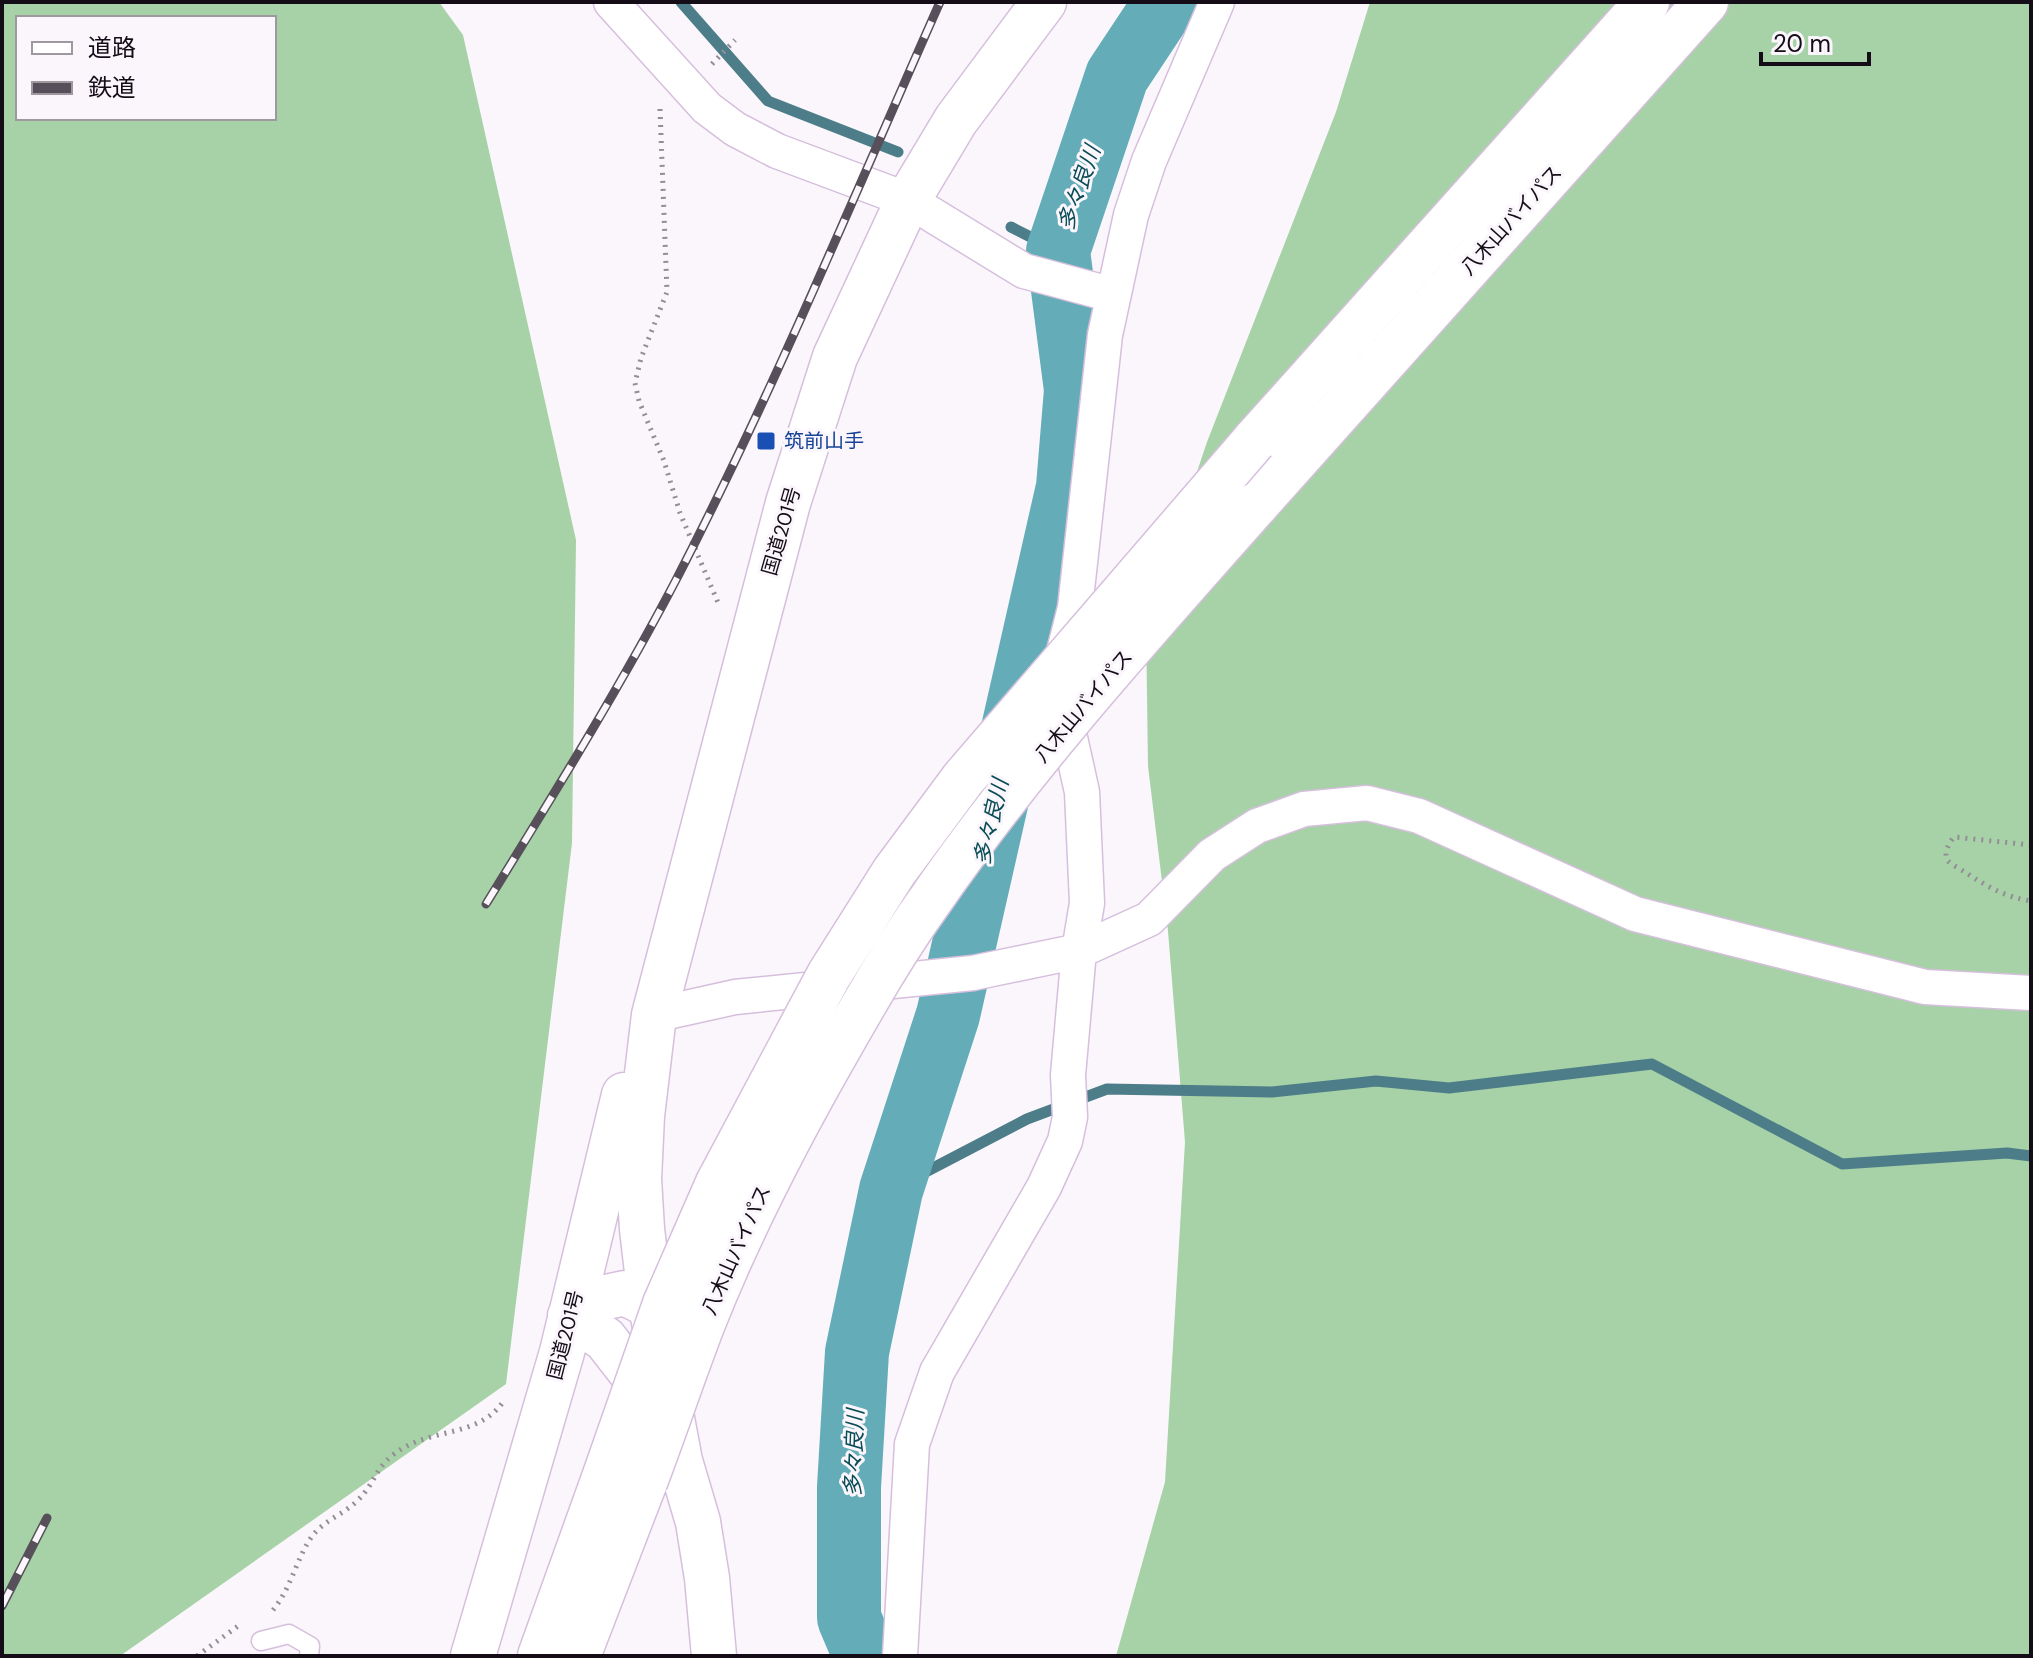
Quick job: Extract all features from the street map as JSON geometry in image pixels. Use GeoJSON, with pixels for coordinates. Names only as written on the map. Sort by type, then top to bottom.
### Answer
{"type":"FeatureCollection","features":[{"type":"Feature","properties":{"kind":"highway","name":"国道201号"},"geometry":{"type":"LineString","coordinates":[[714,1656],[698,1522],[643,1474],[651,1306],[639,1179],[642,1116],[654,1015],[788,503],[835,357],[908,200],[956,120],[1044,2]]}},
{"type":"Feature","properties":{"kind":"highway","name":"八木山バイパス"},"geometry":{"type":"LineString","coordinates":[[540,1656],[643,1474],[665,1304],[718,1183],[829,975],[894,872],[963,779],[1254,441],[1647,2]]}},
{"type":"Feature","properties":{"kind":"highway","name":"八木山バイパス"},"geometry":{"type":"LineString","coordinates":[[578,1656],[643,1474],[704,1322],[759,1198],[813,1093],[928,902],[1014,789],[1115,665],[1706,2]]}},
{"type":"Feature","properties":{"kind":"highway","name":"国道201号"},"geometry":{"type":"LineString","coordinates":[[473,1656],[496,1585],[570,1316],[629,1073],[654,1015]]}},
{"type":"Feature","properties":{"kind":"highway"},"geometry":{"type":"LineString","coordinates":[[643,1474],[637,1380],[605,1339],[570,1316],[597,1299],[625,1293],[651,1306]]}},
{"type":"Feature","properties":{"kind":"street"},"geometry":{"type":"LineString","coordinates":[[611,2],[707,108],[735,129],[777,151],[908,200],[1024,271],[1113,295]]}},
{"type":"Feature","properties":{"kind":"street"},"geometry":{"type":"LineString","coordinates":[[900,1656],[912,1444],[937,1372],[1044,1187],[1065,1141],[1070,1117],[1068,1075],[1079,951],[1087,903],[1082,792],[1057,679],[1075,608],[1105,335],[1131,215],[1149,161],[1217,2]]}},
{"type":"Feature","properties":{"kind":"street"},"geometry":{"type":"LineString","coordinates":[[654,1015],[735,997],[973,973],[1079,951],[1149,919],[1212,855],[1257,826],[1304,809],[1367,803],[1419,816],[1635,914],[1925,987],[2031,993]]}},
{"type":"Feature","properties":{"kind":"lane"},"geometry":{"type":"LineString","coordinates":[[261,1641],[289,1634],[310,1646],[309,1656]]}},
{"type":"Feature","properties":{"kind":"path"},"geometry":{"type":"LineString","coordinates":[[664,98],[660,109],[667,292],[641,358],[635,383],[680,513],[724,616]]}},
{"type":"Feature","properties":{"kind":"path"},"geometry":{"type":"LineString","coordinates":[[2031,845],[1954,837],[1946,853],[1949,861],[1981,883],[2008,897],[2031,901]]}},
{"type":"Feature","properties":{"kind":"path"},"geometry":{"type":"LineString","coordinates":[[261,1616],[274,1609],[286,1593],[313,1535],[335,1515],[358,1501],[383,1461],[408,1445],[481,1423],[508,1396]]}},
{"type":"Feature","properties":{"kind":"path"},"geometry":{"type":"LineString","coordinates":[[197,1656],[243,1623]]}},
{"type":"Feature","properties":{"kind":"green space"},"geometry":{"type":"Polygon","coordinates":[[[2,2],[439,2],[463,35],[576,540],[572,843],[506,1384],[120,1656],[2,1656],[2,2]]]}},
{"type":"Feature","properties":{"kind":"green space"},"geometry":{"type":"Polygon","coordinates":[[[1370,2],[2031,2],[2031,1656],[1116,1656],[1165,1482],[1185,1142],[1168,931],[1148,766],[1146,624],[1207,442],[1336,112],[1370,2]]]}},
{"type":"Feature","properties":{"kind":"waterway"},"geometry":{"type":"LineString","coordinates":[[681,2],[768,101],[898,152]]}},
{"type":"Feature","properties":{"kind":"waterway","name":"多々良川"},"geometry":{"type":"LineString","coordinates":[[865,1656],[849,1618],[849,1487],[857,1352],[891,1190],[948,1015],[1068,487],[1076,390],[1058,251],[1117,76],[1166,2]]}},
{"type":"Feature","properties":{"kind":"waterway"},"geometry":{"type":"LineString","coordinates":[[1011,227],[1058,251]]}},
{"type":"Feature","properties":{"kind":"waterway"},"geometry":{"type":"LineString","coordinates":[[891,1190],[1027,1119],[1107,1089],[1272,1092],[1376,1081],[1449,1088],[1652,1064],[1842,1164],[2007,1153],[2031,1156]]}},
{"type":"Feature","properties":{"kind":"railway"},"geometry":{"type":"LineString","coordinates":[[486,904],[631,662],[712,509],[812,293],[940,2]]}},
{"type":"Feature","properties":{"kind":"railway"},"geometry":{"type":"LineString","coordinates":[[2,1606],[47,1518]]}},
{"type":"Feature","properties":{"kind":"place","name":"筑前山手"},"geometry":{"type":"Point","coordinates":[766,441]}}]}
